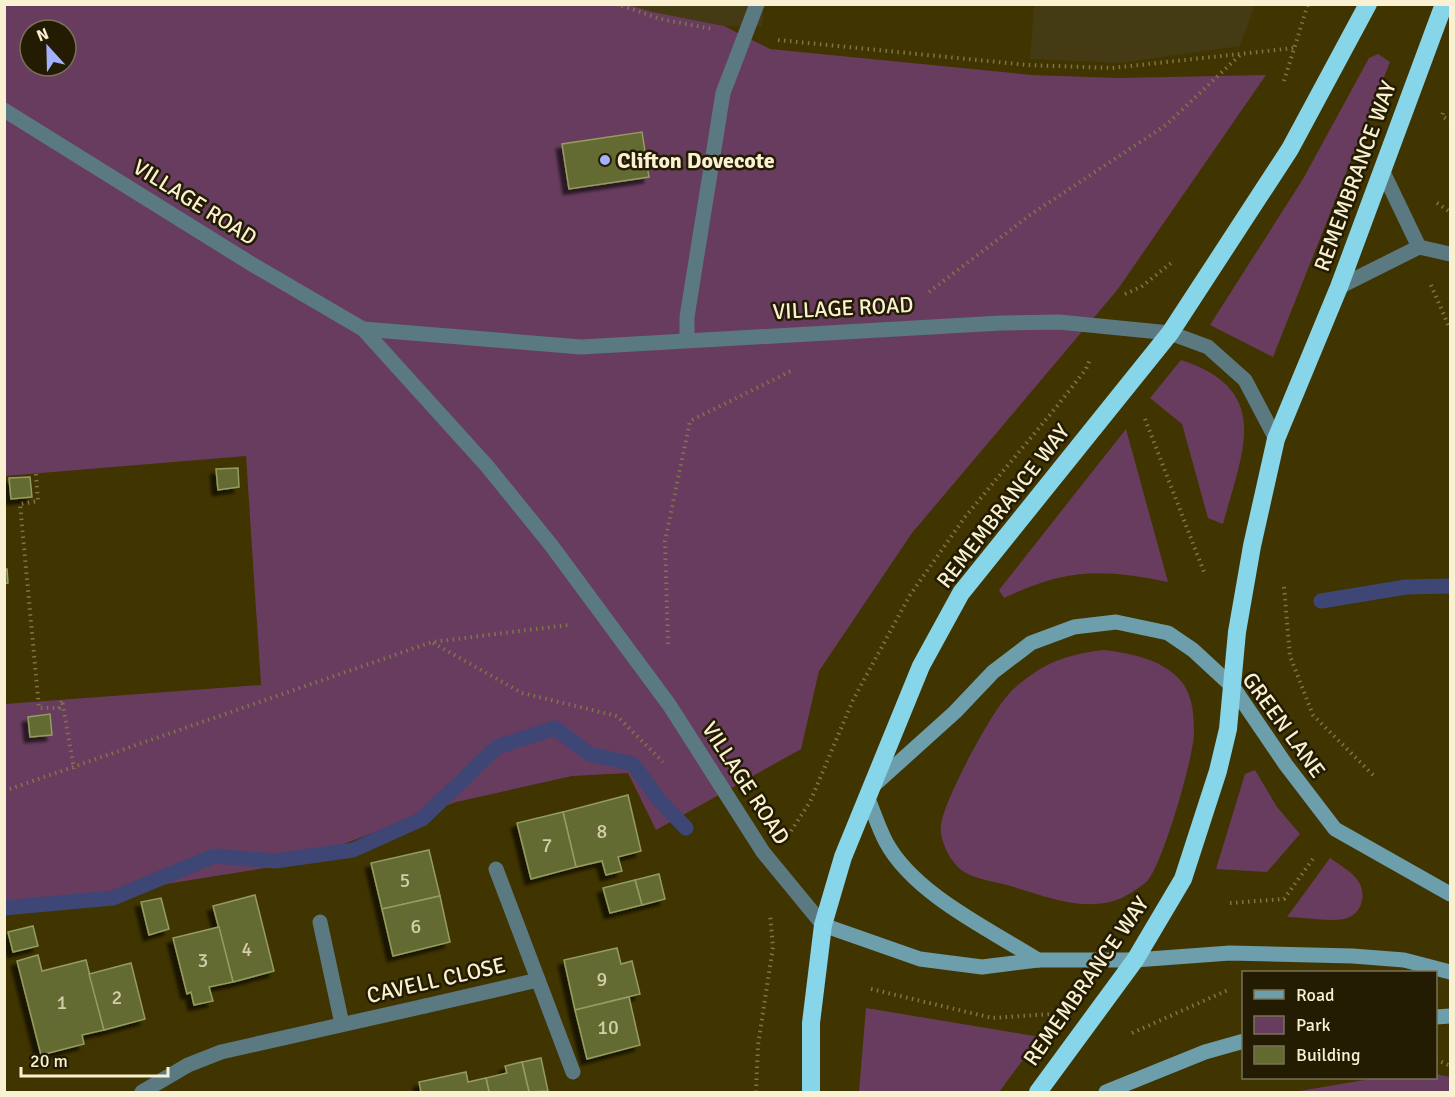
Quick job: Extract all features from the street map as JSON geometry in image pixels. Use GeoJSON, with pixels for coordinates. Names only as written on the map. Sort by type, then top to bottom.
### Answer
{"type":"FeatureCollection","features":[{"type":"Feature","properties":{"kind":"highway","name":"REMEMBRANCE WAY"},"geometry":{"type":"LineString","coordinates":[[811,1092],[811,1023],[823,925],[843,857],[921,666],[961,593],[1170,333],[1290,149],[1368,4]]}},
{"type":"Feature","properties":{"kind":"highway","name":"REMEMBRANCE WAY"},"geometry":{"type":"LineString","coordinates":[[1038,1092],[1135,960],[1183,879],[1218,771],[1228,729],[1237,632],[1252,546],[1276,438],[1339,287],[1444,4]]}},
{"type":"Feature","properties":{"kind":"street"},"geometry":{"type":"LineString","coordinates":[[687,340],[687,317],[723,93],[757,4]]}},
{"type":"Feature","properties":{"kind":"street","name":"VILLAGE ROAD"},"geometry":{"type":"LineString","coordinates":[[4,110],[250,263],[363,329],[487,466],[609,620],[670,706],[762,852],[823,925]]}},
{"type":"Feature","properties":{"kind":"street"},"geometry":{"type":"LineString","coordinates":[[1383,171],[1419,247]]}},
{"type":"Feature","properties":{"kind":"street"},"geometry":{"type":"LineString","coordinates":[[1339,287],[1419,247],[1450,254]]}},
{"type":"Feature","properties":{"kind":"street","name":"VILLAGE ROAD"},"geometry":{"type":"LineString","coordinates":[[363,329],[581,347],[909,327],[1059,322],[1170,333],[1208,347],[1245,380],[1276,438]]}},
{"type":"Feature","properties":{"kind":"street","name":"GREEN LANE"},"geometry":{"type":"LineString","coordinates":[[871,792],[956,712],[993,672],[1031,643],[1074,627],[1116,622],[1168,633],[1193,650],[1233,687],[1286,765],[1335,829],[1450,894]]}},
{"type":"Feature","properties":{"kind":"street"},"geometry":{"type":"LineString","coordinates":[[871,792],[886,842],[908,872],[944,901],[1038,960]]}},
{"type":"Feature","properties":{"kind":"street","name":"CAVELL CLOSE"},"geometry":{"type":"LineString","coordinates":[[496,869],[573,1072]]}},
{"type":"Feature","properties":{"kind":"street","name":"CAVELL CLOSE"},"geometry":{"type":"LineString","coordinates":[[320,922],[342,1024]]}},
{"type":"Feature","properties":{"kind":"street"},"geometry":{"type":"LineString","coordinates":[[823,925],[920,959],[982,967],[1038,960],[1135,960],[1230,953],[1353,956],[1404,960],[1450,972]]}},
{"type":"Feature","properties":{"kind":"street","name":"CAVELL CLOSE"},"geometry":{"type":"LineString","coordinates":[[142,1092],[188,1065],[221,1052],[538,980]]}},
{"type":"Feature","properties":{"kind":"street"},"geometry":{"type":"LineString","coordinates":[[1106,1092],[1205,1052],[1242,1042]]}},
{"type":"Feature","properties":{"kind":"path"},"geometry":{"type":"LineString","coordinates":[[616,4],[661,19],[746,36],[1027,65],[1112,68],[1294,48]]}},
{"type":"Feature","properties":{"kind":"path"},"geometry":{"type":"LineString","coordinates":[[1280,87],[1308,4]]}},
{"type":"Feature","properties":{"kind":"path"},"geometry":{"type":"LineString","coordinates":[[1437,126],[1446,106]]}},
{"type":"Feature","properties":{"kind":"path"},"geometry":{"type":"LineString","coordinates":[[1442,116],[1450,121]]}},
{"type":"Feature","properties":{"kind":"path"},"geometry":{"type":"LineString","coordinates":[[1430,199],[1450,212]]}},
{"type":"Feature","properties":{"kind":"path"},"geometry":{"type":"LineString","coordinates":[[1141,287],[1171,263],[1177,254]]}},
{"type":"Feature","properties":{"kind":"path"},"geometry":{"type":"LineString","coordinates":[[1431,285],[1450,329]]}},
{"type":"Feature","properties":{"kind":"path"},"geometry":{"type":"LineString","coordinates":[[1144,417],[1204,572]]}},
{"type":"Feature","properties":{"kind":"path"},"geometry":{"type":"LineString","coordinates":[[36,474],[38,501],[20,504],[39,708],[59,708],[62,700],[74,770]]}},
{"type":"Feature","properties":{"kind":"path"},"geometry":{"type":"LineString","coordinates":[[1284,587],[1290,656],[1313,715],[1374,776]]}},
{"type":"Feature","properties":{"kind":"path"},"geometry":{"type":"LineString","coordinates":[[4,791],[74,770],[432,642],[609,620]]}},
{"type":"Feature","properties":{"kind":"path"},"geometry":{"type":"LineString","coordinates":[[432,642],[522,693],[617,716],[666,766]]}},
{"type":"Feature","properties":{"kind":"path"},"geometry":{"type":"LineString","coordinates":[[1230,903],[1284,899],[1316,855]]}},
{"type":"Feature","properties":{"kind":"path"},"geometry":{"type":"LineString","coordinates":[[756,1092],[758,1045],[773,947],[768,910]]}},
{"type":"Feature","properties":{"kind":"path"},"geometry":{"type":"LineString","coordinates":[[870,989],[992,1018],[1059,1013]]}},
{"type":"Feature","properties":{"kind":"path"},"geometry":{"type":"LineString","coordinates":[[1132,1033],[1227,990]]}},
{"type":"Feature","properties":{"kind":"shaded area"},"geometry":{"type":"Polygon","coordinates":[[[1034,4],[1255,5],[1240,46],[1120,63],[1030,59],[1034,4]]]}},
{"type":"Feature","properties":{"kind":"shaded area"},"geometry":{"type":"Polygon","coordinates":[[[630,5],[764,5],[762,26],[724,26],[653,12],[630,5]]]}},
{"type":"Feature","properties":{"kind":"green space"},"geometry":{"type":"Polygon","coordinates":[[[5,5],[630,5],[653,12],[724,26],[770,49],[1032,75],[1118,78],[1266,75],[1118,289],[912,533],[819,671],[801,749],[656,830],[628,773],[572,776],[456,802],[290,864],[5,910],[5,704],[261,685],[246,456],[5,476],[5,5]]]}},
{"type":"Feature","properties":{"kind":"green space"},"geometry":{"type":"Polygon","coordinates":[[[1378,54],[1390,62],[1273,357],[1210,325],[1303,179],[1369,58],[1378,54]]]}},
{"type":"Feature","properties":{"kind":"green space"},"geometry":{"type":"Polygon","coordinates":[[[1181,360],[1210,373],[1229,388],[1240,406],[1244,426],[1243,448],[1223,524],[1208,518],[1182,424],[1150,398],[1181,360]]]}},
{"type":"Feature","properties":{"kind":"green space"},"geometry":{"type":"Polygon","coordinates":[[[1126,429],[1168,582],[1104,573],[1085,574],[1047,581],[1004,598],[999,590],[1126,429]]]}},
{"type":"Feature","properties":{"kind":"green space"},"geometry":{"type":"Polygon","coordinates":[[[1103,650],[1148,659],[1168,669],[1184,685],[1192,708],[1194,733],[1189,763],[1162,853],[1148,880],[1122,898],[1108,902],[1079,904],[1049,898],[980,878],[961,870],[947,852],[941,836],[941,825],[959,778],[999,706],[1012,690],[1039,669],[1066,658],[1103,650]]]}},
{"type":"Feature","properties":{"kind":"green space"},"geometry":{"type":"Polygon","coordinates":[[[1255,770],[1277,807],[1300,834],[1267,872],[1216,869],[1245,774],[1255,770]]]}},
{"type":"Feature","properties":{"kind":"green space"},"geometry":{"type":"Polygon","coordinates":[[[1330,858],[1350,872],[1360,884],[1362,902],[1356,913],[1344,919],[1330,920],[1287,917],[1330,858]]]}},
{"type":"Feature","properties":{"kind":"green space"},"geometry":{"type":"Polygon","coordinates":[[[866,1008],[1040,1037],[999,1092],[859,1092],[866,1008]]]}},
{"type":"Feature","properties":{"kind":"green space"},"geometry":{"type":"Polygon","coordinates":[[[1437,1074],[1450,1077],[1450,1092],[1294,1092],[1370,1079],[1437,1079],[1437,1074]]]}},
{"type":"Feature","properties":{"kind":"building","name":"Clifton Dovecote"},"geometry":{"type":"Polygon","coordinates":[[[642,132],[649,177],[569,189],[562,144],[642,132]]]}},
{"type":"Feature","properties":{"kind":"building"},"geometry":{"type":"Polygon","coordinates":[[[238,468],[239,487],[218,490],[216,469],[238,468]]]}},
{"type":"Feature","properties":{"kind":"building"},"geometry":{"type":"Polygon","coordinates":[[[30,477],[32,497],[11,499],[9,478],[30,477]]]}},
{"type":"Feature","properties":{"kind":"building"},"geometry":{"type":"Polygon","coordinates":[[[4,569],[7,569],[8,583],[4,584],[4,569]]]}},
{"type":"Feature","properties":{"kind":"building"},"geometry":{"type":"Polygon","coordinates":[[[50,714],[52,735],[30,737],[28,717],[50,714]]]}},
{"type":"Feature","properties":{"kind":"building"},"geometry":{"type":"Polygon","coordinates":[[[628,795],[641,851],[618,857],[622,871],[606,875],[602,861],[576,867],[563,812],[628,795]]]}},
{"type":"Feature","properties":{"kind":"building"},"geometry":{"type":"Polygon","coordinates":[[[563,812],[576,867],[531,879],[517,823],[563,812]]]}},
{"type":"Feature","properties":{"kind":"building"},"geometry":{"type":"Polygon","coordinates":[[[429,850],[440,896],[382,909],[371,863],[429,850]]]}},
{"type":"Feature","properties":{"kind":"building"},"geometry":{"type":"Polygon","coordinates":[[[659,874],[665,899],[642,905],[635,880],[659,874]]]}},
{"type":"Feature","properties":{"kind":"building"},"geometry":{"type":"Polygon","coordinates":[[[635,880],[642,905],[610,913],[603,888],[635,880]]]}},
{"type":"Feature","properties":{"kind":"building"},"geometry":{"type":"Polygon","coordinates":[[[255,895],[274,971],[233,982],[213,906],[255,895]]]}},
{"type":"Feature","properties":{"kind":"building"},"geometry":{"type":"Polygon","coordinates":[[[440,896],[450,942],[393,956],[382,909],[440,896]]]}},
{"type":"Feature","properties":{"kind":"building"},"geometry":{"type":"Polygon","coordinates":[[[161,898],[169,929],[149,935],[141,902],[161,898]]]}},
{"type":"Feature","properties":{"kind":"building"},"geometry":{"type":"Polygon","coordinates":[[[33,926],[38,946],[13,952],[8,932],[33,926]]]}},
{"type":"Feature","properties":{"kind":"building"},"geometry":{"type":"Polygon","coordinates":[[[219,927],[233,982],[209,987],[213,1001],[194,1005],[191,992],[187,994],[173,938],[219,927]]]}},
{"type":"Feature","properties":{"kind":"building"},"geometry":{"type":"Polygon","coordinates":[[[617,948],[621,964],[632,961],[640,994],[575,1010],[564,960],[617,948]]]}},
{"type":"Feature","properties":{"kind":"building"},"geometry":{"type":"Polygon","coordinates":[[[38,955],[42,971],[86,960],[104,1030],[82,1035],[84,1044],[41,1055],[17,961],[38,955]]]}},
{"type":"Feature","properties":{"kind":"building"},"geometry":{"type":"Polygon","coordinates":[[[131,963],[145,1019],[104,1030],[89,974],[131,963]]]}},
{"type":"Feature","properties":{"kind":"building"},"geometry":{"type":"Polygon","coordinates":[[[629,997],[640,1045],[587,1059],[575,1010],[629,997]]]}},
{"type":"Feature","properties":{"kind":"building"},"geometry":{"type":"Polygon","coordinates":[[[541,1058],[548,1091],[529,1092],[522,1062],[541,1058]]]}},
{"type":"Feature","properties":{"kind":"building"},"geometry":{"type":"Polygon","coordinates":[[[522,1062],[529,1092],[489,1092],[486,1078],[507,1073],[505,1066],[522,1062]]]}},
{"type":"Feature","properties":{"kind":"building"},"geometry":{"type":"Polygon","coordinates":[[[466,1072],[468,1082],[486,1078],[489,1092],[421,1092],[419,1082],[466,1072]]]}},
{"type":"Feature","properties":{"kind":"waterway"},"geometry":{"type":"LineString","coordinates":[[1321,601],[1406,587],[1450,586]]}},
{"type":"Feature","properties":{"kind":"waterway"},"geometry":{"type":"LineString","coordinates":[[4,908],[113,898],[214,856],[275,861],[353,850],[422,819],[497,747],[555,728],[589,754],[633,764],[660,801],[686,828]]}},
{"type":"Feature","properties":{"kind":"place","name":"Clifton Dovecote"},"geometry":{"type":"Point","coordinates":[605,160]}}]}
